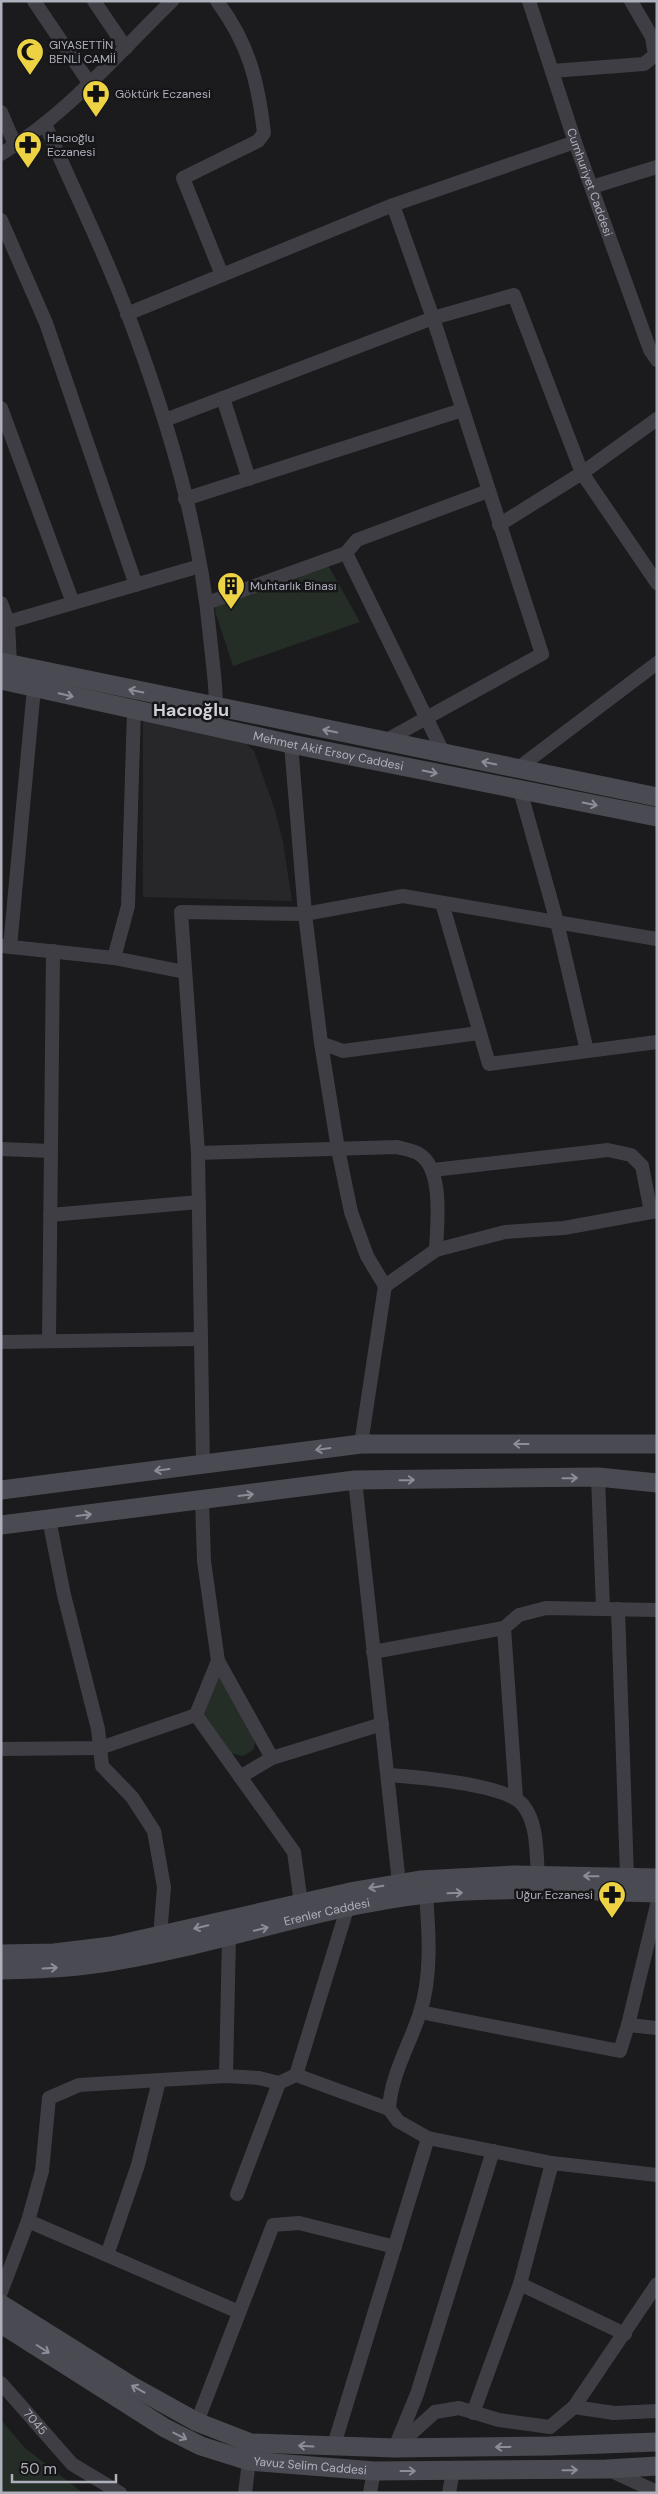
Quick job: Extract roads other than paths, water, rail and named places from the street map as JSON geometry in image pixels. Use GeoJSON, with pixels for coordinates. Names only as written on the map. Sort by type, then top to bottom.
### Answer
{"type":"FeatureCollection","features":[{"type":"Feature","properties":{"kind":"main road","name":"Mehmet Akif Ersoy Caddesi"},"geometry":{"type":"LineString","coordinates":[[4,669],[217,707],[657,796]]}},
{"type":"Feature","properties":{"kind":"main road","name":"Mehmet Akif Ersoy Caddesi"},"geometry":{"type":"LineString","coordinates":[[4,669],[34,688],[291,744],[657,817]]}},
{"type":"Feature","properties":{"kind":"main road"},"geometry":{"type":"LineString","coordinates":[[1,1490],[361,1444],[657,1444]]}},
{"type":"Feature","properties":{"kind":"main road"},"geometry":{"type":"LineString","coordinates":[[1,1525],[355,1480],[598,1477],[657,1483]]}},
{"type":"Feature","properties":{"kind":"main road","name":"Erenler Caddesi"},"geometry":{"type":"LineString","coordinates":[[1,1954],[54,1953],[102,1947],[420,1880],[538,1875],[657,1878]]}},
{"type":"Feature","properties":{"kind":"main road","name":"Erenler Caddesi"},"geometry":{"type":"LineString","coordinates":[[1,1970],[55,1968],[114,1961],[347,1908],[426,1894],[515,1891],[657,1893]]}},
{"type":"Feature","properties":{"kind":"main road","name":"Yavuz Selim Caddesi"},"geometry":{"type":"LineString","coordinates":[[1,2304],[132,2386],[197,2422],[252,2443],[333,2448],[394,2448],[549,2446],[657,2442]]}},
{"type":"Feature","properties":{"kind":"main road","name":"Yavuz Selim Caddesi"},"geometry":{"type":"LineString","coordinates":[[1,2324],[165,2428],[201,2446],[249,2461],[374,2471],[607,2469],[657,2466]]}},
{"type":"Feature","properties":{"kind":"street"},"geometry":{"type":"LineString","coordinates":[[34,1],[90,84]]}},
{"type":"Feature","properties":{"kind":"street"},"geometry":{"type":"LineString","coordinates":[[94,1],[126,48]]}},
{"type":"Feature","properties":{"kind":"street"},"geometry":{"type":"LineString","coordinates":[[217,1],[241,36],[260,102],[264,133],[258,142],[183,178],[222,275]]}},
{"type":"Feature","properties":{"kind":"street","name":"Cumhuriyet Caddesi"},"geometry":{"type":"LineString","coordinates":[[529,1],[575,142],[650,350],[657,360]]}},
{"type":"Feature","properties":{"kind":"street"},"geometry":{"type":"LineString","coordinates":[[552,71],[644,64],[655,55],[652,37],[630,1]]}},
{"type":"Feature","properties":{"kind":"street"},"geometry":{"type":"LineString","coordinates":[[1,154],[45,124],[90,84],[126,48],[164,4]]}},
{"type":"Feature","properties":{"kind":"street"},"geometry":{"type":"LineString","coordinates":[[1,112],[15,145]]}},
{"type":"Feature","properties":{"kind":"street"},"geometry":{"type":"LineString","coordinates":[[45,124],[127,314],[165,420],[190,512],[207,603],[217,707],[215,727]]}},
{"type":"Feature","properties":{"kind":"street"},"geometry":{"type":"LineString","coordinates":[[127,314],[393,204],[575,142]]}},
{"type":"Feature","properties":{"kind":"street"},"geometry":{"type":"LineString","coordinates":[[592,188],[657,167]]}},
{"type":"Feature","properties":{"kind":"street"},"geometry":{"type":"LineString","coordinates":[[383,742],[542,654],[433,318],[393,204]]}},
{"type":"Feature","properties":{"kind":"street"},"geometry":{"type":"LineString","coordinates":[[1,220],[46,324],[136,585]]}},
{"type":"Feature","properties":{"kind":"street"},"geometry":{"type":"LineString","coordinates":[[165,420],[433,318],[514,295],[582,474],[657,583]]}},
{"type":"Feature","properties":{"kind":"street"},"geometry":{"type":"LineString","coordinates":[[223,398],[249,479]]}},
{"type":"Feature","properties":{"kind":"street"},"geometry":{"type":"LineString","coordinates":[[185,499],[462,410]]}},
{"type":"Feature","properties":{"kind":"street"},"geometry":{"type":"LineString","coordinates":[[3,417],[73,603]]}},
{"type":"Feature","properties":{"kind":"street"},"geometry":{"type":"LineString","coordinates":[[499,525],[582,474],[657,419]]}},
{"type":"Feature","properties":{"kind":"street"},"geometry":{"type":"LineString","coordinates":[[207,603],[346,553],[357,540],[488,491]]}},
{"type":"Feature","properties":{"kind":"street"},"geometry":{"type":"LineString","coordinates":[[346,553],[444,754]]}},
{"type":"Feature","properties":{"kind":"street"},"geometry":{"type":"LineString","coordinates":[[8,622],[200,566]]}},
{"type":"Feature","properties":{"kind":"street"},"geometry":{"type":"LineString","coordinates":[[1,603],[8,622],[4,669]]}},
{"type":"Feature","properties":{"kind":"street"},"geometry":{"type":"LineString","coordinates":[[517,769],[657,663]]}},
{"type":"Feature","properties":{"kind":"street"},"geometry":{"type":"LineString","coordinates":[[34,688],[6,946],[114,958],[185,972]]}},
{"type":"Feature","properties":{"kind":"street"},"geometry":{"type":"LineString","coordinates":[[114,958],[128,906],[134,710]]}},
{"type":"Feature","properties":{"kind":"street"},"geometry":{"type":"LineString","coordinates":[[291,744],[305,914],[321,1043],[338,1149],[351,1212],[366,1256],[385,1286],[361,1444]]}},
{"type":"Feature","properties":{"kind":"street"},"geometry":{"type":"LineString","coordinates":[[520,790],[556,922],[587,1051]]}},
{"type":"Feature","properties":{"kind":"street"},"geometry":{"type":"LineString","coordinates":[[203,1465],[199,1339],[198,1153],[182,912],[305,914],[403,896],[657,939]]}},
{"type":"Feature","properties":{"kind":"street"},"geometry":{"type":"LineString","coordinates":[[442,903],[489,1064],[657,1042]]}},
{"type":"Feature","properties":{"kind":"street"},"geometry":{"type":"LineString","coordinates":[[49,1341],[53,952]]}},
{"type":"Feature","properties":{"kind":"street"},"geometry":{"type":"LineString","coordinates":[[321,1043],[343,1051],[479,1033]]}},
{"type":"Feature","properties":{"kind":"street"},"geometry":{"type":"LineString","coordinates":[[198,1153],[397,1147],[420,1154],[433,1170],[437,1201],[436,1250]]}},
{"type":"Feature","properties":{"kind":"street"},"geometry":{"type":"LineString","coordinates":[[1,1149],[51,1151]]}},
{"type":"Feature","properties":{"kind":"street"},"geometry":{"type":"LineString","coordinates":[[385,1286],[436,1250],[505,1232],[564,1228],[654,1211],[642,1166],[630,1155],[608,1150],[433,1170]]}},
{"type":"Feature","properties":{"kind":"street"},"geometry":{"type":"LineString","coordinates":[[50,1215],[199,1202]]}},
{"type":"Feature","properties":{"kind":"street"},"geometry":{"type":"LineString","coordinates":[[1,1342],[199,1339]]}},
{"type":"Feature","properties":{"kind":"street"},"geometry":{"type":"LineString","coordinates":[[598,1477],[602,1609]]}},
{"type":"Feature","properties":{"kind":"street"},"geometry":{"type":"LineString","coordinates":[[355,1480],[373,1652],[389,1775],[399,1883]]}},
{"type":"Feature","properties":{"kind":"street"},"geometry":{"type":"LineString","coordinates":[[202,1500],[204,1561],[218,1661],[272,1758]]}},
{"type":"Feature","properties":{"kind":"street"},"geometry":{"type":"LineString","coordinates":[[48,1519],[64,1595],[98,1729],[102,1766],[132,1797],[154,1831],[164,1887],[160,1936]]}},
{"type":"Feature","properties":{"kind":"street"},"geometry":{"type":"LineString","coordinates":[[373,1652],[504,1628],[520,1614],[546,1608],[657,1610]]}},
{"type":"Feature","properties":{"kind":"street"},"geometry":{"type":"LineString","coordinates":[[618,1609],[626,1877]]}},
{"type":"Feature","properties":{"kind":"street"},"geometry":{"type":"LineString","coordinates":[[504,1628],[516,1798]]}},
{"type":"Feature","properties":{"kind":"street"},"geometry":{"type":"LineString","coordinates":[[1,1749],[100,1748],[196,1715],[218,1661]]}},
{"type":"Feature","properties":{"kind":"street"},"geometry":{"type":"LineString","coordinates":[[196,1715],[294,1852],[302,1904]]}},
{"type":"Feature","properties":{"kind":"street"},"geometry":{"type":"LineString","coordinates":[[240,1777],[272,1758],[382,1724]]}},
{"type":"Feature","properties":{"kind":"street"},"geometry":{"type":"LineString","coordinates":[[389,1775],[446,1780],[474,1785],[516,1798],[523,1805],[533,1824],[538,1875]]}},
{"type":"Feature","properties":{"kind":"street"},"geometry":{"type":"LineString","coordinates":[[389,2109],[390,2088],[420,2012],[428,1976],[430,1941],[426,1894]]}},
{"type":"Feature","properties":{"kind":"street"},"geometry":{"type":"LineString","coordinates":[[420,2012],[620,2051],[654,1927],[657,1905]]}},
{"type":"Feature","properties":{"kind":"street"},"geometry":{"type":"LineString","coordinates":[[296,2075],[347,1908]]}},
{"type":"Feature","properties":{"kind":"street"},"geometry":{"type":"LineString","coordinates":[[226,2076],[229,1936]]}},
{"type":"Feature","properties":{"kind":"street"},"geometry":{"type":"LineString","coordinates":[[628,2025],[657,2028]]}},
{"type":"Feature","properties":{"kind":"street"},"geometry":{"type":"LineString","coordinates":[[1,2292],[28,2221],[42,2170],[49,2098],[80,2085],[226,2076],[259,2078],[279,2083],[296,2075],[389,2109],[398,2121],[428,2138],[552,2163],[657,2175]]}},
{"type":"Feature","properties":{"kind":"street"},"geometry":{"type":"LineString","coordinates":[[107,2255],[138,2165],[159,2081]]}},
{"type":"Feature","properties":{"kind":"street"},"geometry":{"type":"LineString","coordinates":[[237,2194],[279,2083]]}},
{"type":"Feature","properties":{"kind":"street"},"geometry":{"type":"LineString","coordinates":[[333,2448],[428,2138]]}},
{"type":"Feature","properties":{"kind":"street"},"geometry":{"type":"LineString","coordinates":[[394,2448],[417,2394],[493,2152]]}},
{"type":"Feature","properties":{"kind":"street"},"geometry":{"type":"LineString","coordinates":[[474,2413],[520,2284],[552,2163]]}},
{"type":"Feature","properties":{"kind":"street"},"geometry":{"type":"LineString","coordinates":[[28,2221],[239,2312]]}},
{"type":"Feature","properties":{"kind":"street"},"geometry":{"type":"LineString","coordinates":[[197,2422],[273,2225],[299,2223],[394,2247]]}},
{"type":"Feature","properties":{"kind":"street"},"geometry":{"type":"LineString","coordinates":[[520,2284],[625,2334]]}},
{"type":"Feature","properties":{"kind":"street"},"geometry":{"type":"LineString","coordinates":[[394,2448],[435,2412],[459,2408],[499,2420],[550,2427],[574,2407],[657,2284]]}},
{"type":"Feature","properties":{"kind":"street","name":"7045"},"geometry":{"type":"LineString","coordinates":[[1,2383],[72,2464],[120,2493]]}},
{"type":"Feature","properties":{"kind":"street"},"geometry":{"type":"LineString","coordinates":[[574,2407],[614,2413],[657,2410]]}},
{"type":"Feature","properties":{"kind":"street"},"geometry":{"type":"LineString","coordinates":[[245,2493],[249,2461]]}},
{"type":"Feature","properties":{"kind":"street"},"geometry":{"type":"LineString","coordinates":[[607,2469],[657,2492]]}},
{"type":"Feature","properties":{"kind":"street"},"geometry":{"type":"LineString","coordinates":[[370,2493],[374,2471]]}},
{"type":"Feature","properties":{"kind":"street"},"geometry":{"type":"LineString","coordinates":[[450,2493],[453,2471]]}},
{"type":"Feature","properties":{"kind":"place","name":"GIYASETTİN BENLİ CAMİİ"},"geometry":{"type":"Point","coordinates":[30,76]}},
{"type":"Feature","properties":{"kind":"place","name":"Göktürk Eczanesi"},"geometry":{"type":"Point","coordinates":[96,118]}},
{"type":"Feature","properties":{"kind":"place","name":"Hacıoğlu Eczanesi"},"geometry":{"type":"Point","coordinates":[28,169]}},
{"type":"Feature","properties":{"kind":"place","name":"Muhtarlık Binası"},"geometry":{"type":"Point","coordinates":[231,610]}},
{"type":"Feature","properties":{"kind":"place","name":"Uğur Eczanesi"},"geometry":{"type":"Point","coordinates":[612,1919]}},
{"type":"Feature","properties":{"kind":"district","name":"Hacıoğlu"},"geometry":{"type":"Point","coordinates":[191,710]}}]}
